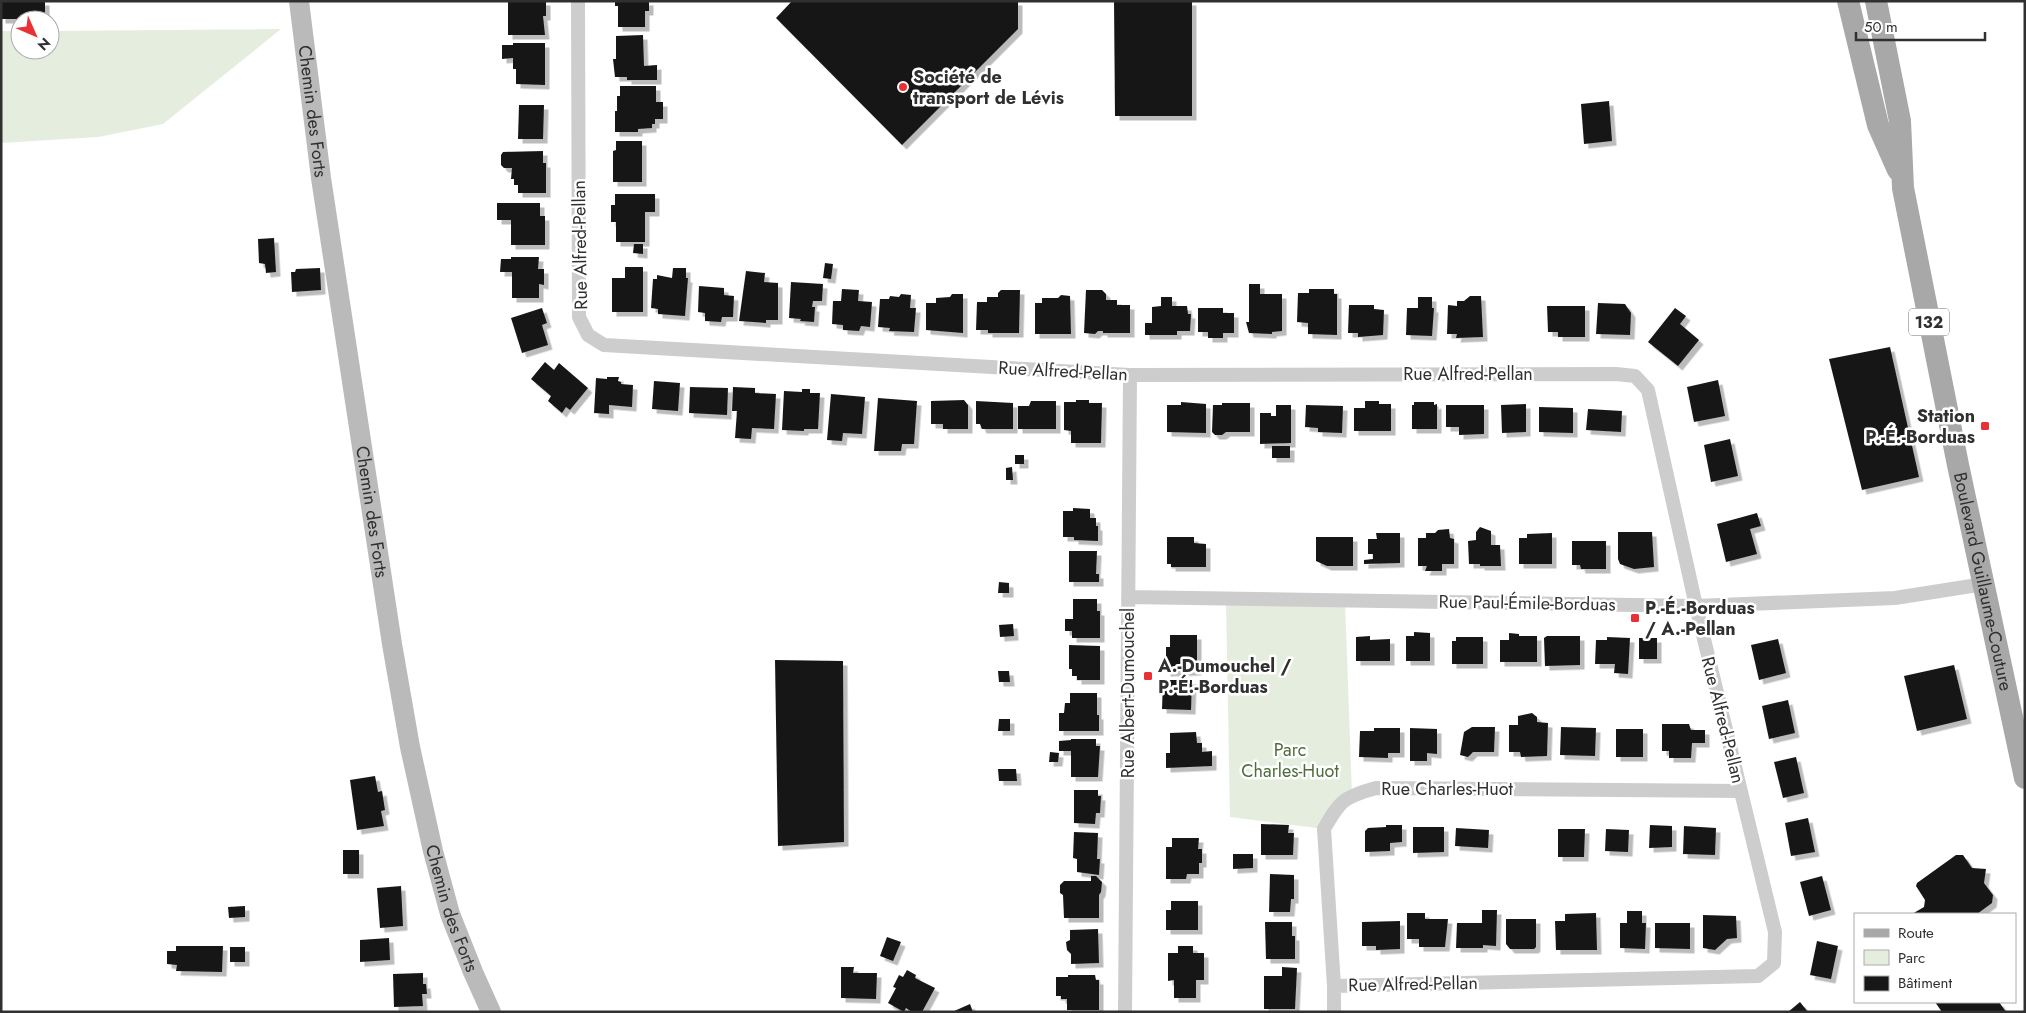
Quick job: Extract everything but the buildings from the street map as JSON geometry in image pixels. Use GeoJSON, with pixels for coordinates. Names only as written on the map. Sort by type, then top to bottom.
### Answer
{"type":"FeatureCollection","features":[{"type":"Feature","properties":{"kind":"main road","name":"Boulevard Guillaume-Couture"},"geometry":{"type":"LineString","coordinates":[[1848,1],[1878,125],[1902,180]]}},
{"type":"Feature","properties":{"kind":"main road","name":"Boulevard Guillaume-Couture"},"geometry":{"type":"LineString","coordinates":[[1876,1],[1900,121],[1902,180],[1958,465],[2025,778]]}},
{"type":"Feature","properties":{"kind":"street","name":"Chemin des Forts"},"geometry":{"type":"LineString","coordinates":[[299,1],[324,197],[392,644],[410,747],[433,851],[450,914],[491,1012]]}},
{"type":"Feature","properties":{"kind":"street","name":"Rue Alfred-Pellan"},"geometry":{"type":"LineString","coordinates":[[578,1],[580,317],[588,335],[604,345],[1130,375],[1616,374],[1635,376],[1648,390],[1696,606],[1775,932],[1774,963],[1758,976],[1334,986]]}},
{"type":"Feature","properties":{"kind":"street","name":"Rue Albert-Dumouchel"},"geometry":{"type":"LineString","coordinates":[[1125,1012],[1130,375]]}},
{"type":"Feature","properties":{"kind":"street","name":"Rue Paul-Émile-Borduas"},"geometry":{"type":"LineString","coordinates":[[1128,597],[1696,606],[1895,598],[1984,584]]}},
{"type":"Feature","properties":{"kind":"street","name":"Rue Charles-Huot"},"geometry":{"type":"LineString","coordinates":[[1334,1012],[1324,829],[1336,807],[1352,795],[1376,788],[1740,791]]}},
{"type":"Feature","properties":{"kind":"green space"},"geometry":{"type":"Polygon","coordinates":[[[281,29],[163,124],[98,137],[1,143],[1,31],[10,31],[10,60],[60,60],[60,31],[281,29]]]}},
{"type":"Feature","properties":{"kind":"green space","name":"Parc Charles-Huot"},"geometry":{"type":"Polygon","coordinates":[[[1226,599],[1345,600],[1352,795],[1324,829],[1230,817],[1226,599]]]}},
{"type":"Feature","properties":{"kind":"place","name":"Société de transport de Lévis"},"geometry":{"type":"Point","coordinates":[903,87]}},
{"type":"Feature","properties":{"kind":"place","name":"Station P.-É.-Borduas"},"geometry":{"type":"Point","coordinates":[1985,426]}},
{"type":"Feature","properties":{"kind":"place","name":"P.-É.-Borduas / A.-Pellan"},"geometry":{"type":"Point","coordinates":[1635,618]}},
{"type":"Feature","properties":{"kind":"place","name":"A.-Dumouchel / P.-É.-Borduas"},"geometry":{"type":"Point","coordinates":[1148,676]}}]}
